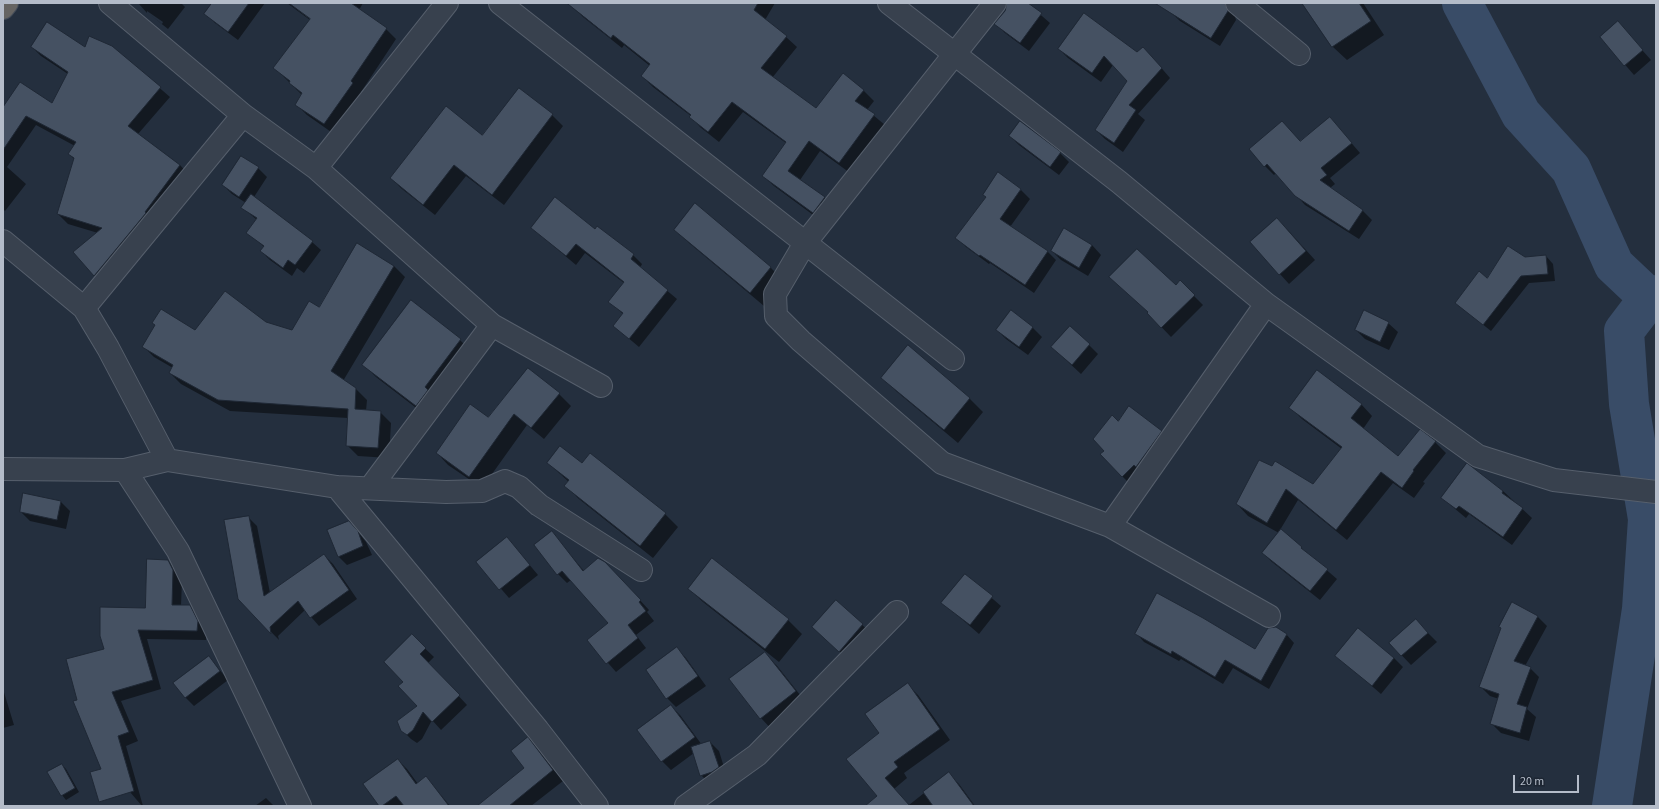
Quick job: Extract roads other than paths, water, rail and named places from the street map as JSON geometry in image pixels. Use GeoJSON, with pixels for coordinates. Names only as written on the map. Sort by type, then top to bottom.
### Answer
{"type":"FeatureCollection","features":[{"type":"Feature","properties":{"kind":"highway"},"geometry":{"type":"LineString","coordinates":[[3,8],[7,3]]}},
{"type":"Feature","properties":{"kind":"street"},"geometry":{"type":"LineString","coordinates":[[110,3],[244,115],[316,168],[492,325],[601,386]]}},
{"type":"Feature","properties":{"kind":"street"},"geometry":{"type":"LineString","coordinates":[[316,168],[447,3]]}},
{"type":"Feature","properties":{"kind":"street"},"geometry":{"type":"LineString","coordinates":[[500,3],[953,359]]}},
{"type":"Feature","properties":{"kind":"street"},"geometry":{"type":"LineString","coordinates":[[889,3],[1119,182],[1266,304],[1478,456],[1554,480],[1656,492]]}},
{"type":"Feature","properties":{"kind":"street"},"geometry":{"type":"LineString","coordinates":[[996,3],[805,243],[775,294],[776,316],[801,341],[942,463],[1110,526],[1269,616]]}},
{"type":"Feature","properties":{"kind":"street"},"geometry":{"type":"LineString","coordinates":[[1237,3],[1298,54]]}},
{"type":"Feature","properties":{"kind":"street"},"geometry":{"type":"LineString","coordinates":[[84,308],[244,115]]}},
{"type":"Feature","properties":{"kind":"street"},"geometry":{"type":"LineString","coordinates":[[3,241],[84,308],[108,348],[167,460]]}},
{"type":"Feature","properties":{"kind":"street"},"geometry":{"type":"LineString","coordinates":[[1110,526],[1266,304]]}},
{"type":"Feature","properties":{"kind":"street"},"geometry":{"type":"LineString","coordinates":[[370,488],[492,325]]}},
{"type":"Feature","properties":{"kind":"street"},"geometry":{"type":"LineString","coordinates":[[3,469],[125,470],[167,460],[337,487],[446,492],[482,491],[505,481],[519,486],[539,505],[641,570]]}},
{"type":"Feature","properties":{"kind":"street"},"geometry":{"type":"LineString","coordinates":[[125,470],[178,551],[300,806]]}},
{"type":"Feature","properties":{"kind":"street"},"geometry":{"type":"LineString","coordinates":[[337,487],[538,730],[597,806]]}},
{"type":"Feature","properties":{"kind":"street"},"geometry":{"type":"LineString","coordinates":[[686,806],[757,755],[897,612]]}},
{"type":"Feature","properties":{"kind":"waterway"},"geometry":{"type":"LineString","coordinates":[[1462,3],[1521,114],[1571,169],[1614,265],[1649,298]]}},
{"type":"Feature","properties":{"kind":"waterway"},"geometry":{"type":"LineString","coordinates":[[1612,806],[1642,609],[1648,519],[1629,404],[1624,331],[1649,298],[1656,295]]}}]}
